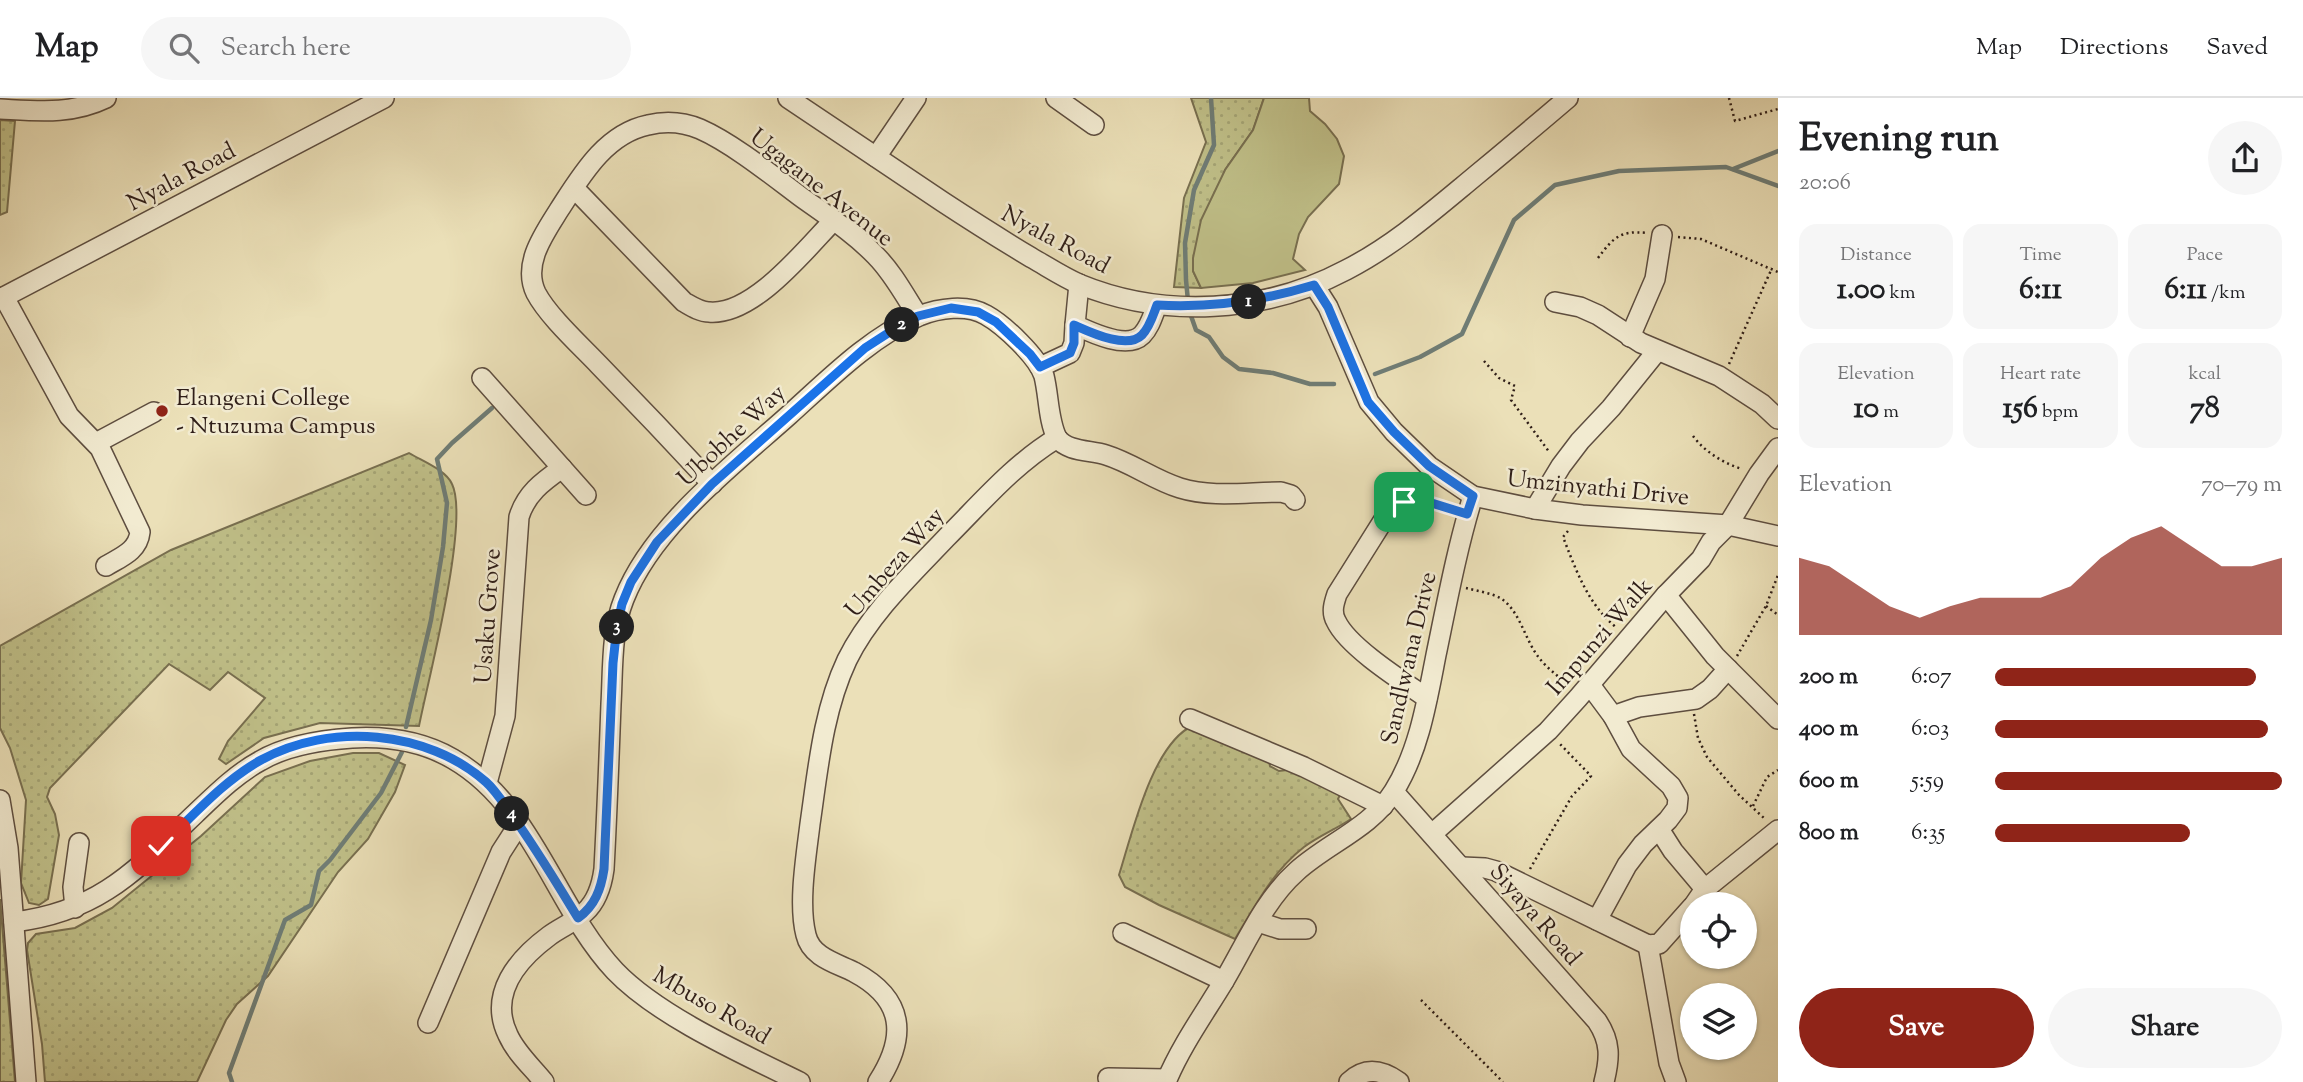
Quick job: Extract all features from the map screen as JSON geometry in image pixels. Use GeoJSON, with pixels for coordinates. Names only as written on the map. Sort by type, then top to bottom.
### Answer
{"type":"FeatureCollection","features":[{"type":"Feature","properties":{"kind":"street"},"geometry":{"type":"LineString","coordinates":[[0,109],[51,112],[72,110],[106,98]]}},
{"type":"Feature","properties":{"kind":"street","name":"Nyala Road"},"geometry":{"type":"LineString","coordinates":[[2,298],[384,98]]}},
{"type":"Feature","properties":{"kind":"street","name":"Nyala Road"},"geometry":{"type":"LineString","coordinates":[[788,98],[983,228],[1079,284],[1111,295],[1164,306],[1200,307],[1254,301],[1314,285],[1346,271],[1422,220],[1568,98]]}},
{"type":"Feature","properties":{"kind":"street"},"geometry":{"type":"LineString","coordinates":[[876,157],[916,98]]}},
{"type":"Feature","properties":{"kind":"street"},"geometry":{"type":"LineString","coordinates":[[1055,98],[1094,125]]}},
{"type":"Feature","properties":{"kind":"street","name":"Ugagane Avenue"},"geometry":{"type":"LineString","coordinates":[[712,484],[580,345],[535,292],[533,259],[540,239],[600,152],[617,138],[645,125],[673,123],[702,130],[724,143],[834,220],[876,256],[918,316]]}},
{"type":"Feature","properties":{"kind":"street"},"geometry":{"type":"LineString","coordinates":[[574,188],[684,302],[705,312],[718,313],[732,309],[761,292],[834,220]]}},
{"type":"Feature","properties":{"kind":"street"},"geometry":{"type":"LineString","coordinates":[[1630,337],[1655,279],[1662,235]]}},
{"type":"Feature","properties":{"kind":"street"},"geometry":{"type":"LineString","coordinates":[[1040,367],[1070,353],[1074,343],[1079,284]]}},
{"type":"Feature","properties":{"kind":"street","name":"Umzinyathi Drive"},"geometry":{"type":"LineString","coordinates":[[1314,285],[1328,307],[1368,402],[1394,432],[1470,505],[1728,525],[1778,536]]}},
{"type":"Feature","properties":{"kind":"street"},"geometry":{"type":"LineString","coordinates":[[2,298],[69,416],[96,443],[140,532],[137,545],[106,566]]}},
{"type":"Feature","properties":{"kind":"street"},"geometry":{"type":"LineString","coordinates":[[1555,302],[1580,307],[1598,315],[1630,337],[1657,351],[1719,376],[1762,404],[1778,419]]}},
{"type":"Feature","properties":{"kind":"street"},"geometry":{"type":"LineString","coordinates":[[1074,325],[1117,340],[1135,340],[1144,333],[1164,306]]}},
{"type":"Feature","properties":{"kind":"street","name":"Ubobhe Way"},"geometry":{"type":"LineString","coordinates":[[578,918],[596,898],[604,869],[613,663],[622,604],[631,582],[657,542],[712,484],[865,348],[918,316],[951,308],[978,312],[996,322],[1030,354],[1040,367],[1057,438]]}},
{"type":"Feature","properties":{"kind":"street"},"geometry":{"type":"LineString","coordinates":[[1535,509],[1580,441],[1611,408],[1657,351]]}},
{"type":"Feature","properties":{"kind":"street"},"geometry":{"type":"LineString","coordinates":[[482,379],[586,495]]}},
{"type":"Feature","properties":{"kind":"street"},"geometry":{"type":"LineString","coordinates":[[96,443],[154,412]]}},
{"type":"Feature","properties":{"kind":"street"},"geometry":{"type":"LineString","coordinates":[[1057,438],[1066,446],[1111,457],[1181,489],[1201,492],[1281,492],[1291,495],[1295,500]]}},
{"type":"Feature","properties":{"kind":"street","name":"Umbeza Way"},"geometry":{"type":"LineString","coordinates":[[878,1082],[889,1064],[897,1042],[898,1031],[893,1010],[881,992],[870,983],[813,949],[805,932],[804,892],[808,841],[821,749],[830,711],[848,659],[877,615],[924,561],[1013,470],[1057,438]]}},
{"type":"Feature","properties":{"kind":"street","name":"Impunzi Walk"},"geometry":{"type":"LineString","coordinates":[[1432,834],[1548,731],[1584,692],[1666,595],[1701,559],[1711,542],[1728,525],[1778,448]]}},
{"type":"Feature","properties":{"kind":"street","name":"Usaku Grove"},"geometry":{"type":"LineString","coordinates":[[487,783],[505,716],[519,517],[532,491],[562,468]]}},
{"type":"Feature","properties":{"kind":"street","name":"Sandlwana Drive"},"geometry":{"type":"LineString","coordinates":[[1167,1081],[1198,1023],[1282,887],[1295,872],[1357,829],[1388,799],[1409,761],[1427,698],[1470,505]]}},
{"type":"Feature","properties":{"kind":"street"},"geometry":{"type":"LineString","coordinates":[[1388,513],[1337,594],[1334,615],[1341,630],[1351,640],[1388,671],[1427,698]]}},
{"type":"Feature","properties":{"kind":"street"},"geometry":{"type":"LineString","coordinates":[[1666,595],[1728,669],[1778,719]]}},
{"type":"Feature","properties":{"kind":"street"},"geometry":{"type":"LineString","coordinates":[[1613,716],[1649,705],[1689,701],[1703,695],[1728,669]]}},
{"type":"Feature","properties":{"kind":"street"},"geometry":{"type":"LineString","coordinates":[[1584,692],[1613,716],[1631,749],[1671,786],[1678,797],[1677,808],[1627,864],[1597,920]]}},
{"type":"Feature","properties":{"kind":"street"},"geometry":{"type":"LineString","coordinates":[[1190,719],[1388,799]]}},
{"type":"Feature","properties":{"kind":"street","name":"Mbuso Road"},"geometry":{"type":"LineString","coordinates":[[14,922],[75,908],[111,888],[238,775],[261,760],[305,744],[334,739],[393,738],[434,749],[454,759],[487,783],[519,824],[601,954],[641,993],[713,1037],[800,1082]]}},
{"type":"Feature","properties":{"kind":"street","name":"Siyaya Road"},"geometry":{"type":"LineString","coordinates":[[1388,799],[1432,834],[1602,1028],[1609,1047],[1604,1082]]}},
{"type":"Feature","properties":{"kind":"street"},"geometry":{"type":"LineString","coordinates":[[0,800],[8,849],[14,922],[8,961],[26,1082]]}},
{"type":"Feature","properties":{"kind":"street"},"geometry":{"type":"LineString","coordinates":[[428,1023],[500,852],[519,824]]}},
{"type":"Feature","properties":{"kind":"street"},"geometry":{"type":"LineString","coordinates":[[1658,829],[1673,851],[1693,892]]}},
{"type":"Feature","properties":{"kind":"street"},"geometry":{"type":"LineString","coordinates":[[1706,892],[1777,831]]}},
{"type":"Feature","properties":{"kind":"street"},"geometry":{"type":"LineString","coordinates":[[75,908],[73,887],[79,843]]}},
{"type":"Feature","properties":{"kind":"street"},"geometry":{"type":"LineString","coordinates":[[1462,867],[1490,869],[1652,946]]}},
{"type":"Feature","properties":{"kind":"street"},"geometry":{"type":"LineString","coordinates":[[544,1082],[508,1035],[502,1016],[502,1002],[510,976],[517,964],[551,935],[578,918]]}},
{"type":"Feature","properties":{"kind":"street"},"geometry":{"type":"LineString","coordinates":[[1652,946],[1666,938],[1680,921]]}},
{"type":"Feature","properties":{"kind":"street"},"geometry":{"type":"LineString","coordinates":[[1258,922],[1280,929],[1306,929]]}},
{"type":"Feature","properties":{"kind":"street"},"geometry":{"type":"LineString","coordinates":[[1123,933],[1224,981]]}},
{"type":"Feature","properties":{"kind":"street"},"geometry":{"type":"LineString","coordinates":[[1652,946],[1669,1063],[1676,1082]]}},
{"type":"Feature","properties":{"kind":"street"},"geometry":{"type":"LineString","coordinates":[[1652,946],[1677,1063],[1685,1082]]}},
{"type":"Feature","properties":{"kind":"street"},"geometry":{"type":"LineString","coordinates":[[1349,1082],[1372,1070],[1399,1082]]}},
{"type":"Feature","properties":{"kind":"street"},"geometry":{"type":"LineString","coordinates":[[1108,1078],[1167,1081]]}},
{"type":"Feature","properties":{"kind":"path"},"geometry":{"type":"LineString","coordinates":[[1729,98],[1735,121],[1778,109]]}},
{"type":"Feature","properties":{"kind":"path"},"geometry":{"type":"LineString","coordinates":[[1598,258],[1613,238],[1635,232],[1701,239],[1778,272]]}},
{"type":"Feature","properties":{"kind":"path"},"geometry":{"type":"LineString","coordinates":[[1719,376],[1732,360],[1742,331],[1772,268]]}},
{"type":"Feature","properties":{"kind":"path"},"geometry":{"type":"LineString","coordinates":[[1484,360],[1499,378],[1515,386],[1511,400],[1542,445],[1561,466]]}},
{"type":"Feature","properties":{"kind":"path"},"geometry":{"type":"LineString","coordinates":[[1693,436],[1700,446],[1721,461],[1759,474]]}},
{"type":"Feature","properties":{"kind":"path"},"geometry":{"type":"LineString","coordinates":[[1388,513],[1404,502],[1422,500],[1470,505]]}},
{"type":"Feature","properties":{"kind":"path"},"geometry":{"type":"LineString","coordinates":[[1582,515],[1563,537],[1581,581],[1601,616],[1630,638]]}},
{"type":"Feature","properties":{"kind":"path"},"geometry":{"type":"LineString","coordinates":[[1728,669],[1766,606],[1778,575]]}},
{"type":"Feature","properties":{"kind":"path"},"geometry":{"type":"LineString","coordinates":[[1450,586],[1497,596],[1505,601],[1540,660],[1571,688],[1584,692]]}},
{"type":"Feature","properties":{"kind":"path"},"geometry":{"type":"LineString","coordinates":[[1766,606],[1778,615]]}},
{"type":"Feature","properties":{"kind":"path"},"geometry":{"type":"LineString","coordinates":[[1689,701],[1698,738],[1707,757],[1740,795],[1777,831]]}},
{"type":"Feature","properties":{"kind":"path"},"geometry":{"type":"LineString","coordinates":[[1524,885],[1528,872],[1572,796],[1591,776],[1548,731]]}},
{"type":"Feature","properties":{"kind":"path"},"geometry":{"type":"LineString","coordinates":[[1754,806],[1767,777],[1778,770]]}},
{"type":"Feature","properties":{"kind":"path"},"geometry":{"type":"LineString","coordinates":[[1422,1000],[1503,1082]]}},
{"type":"Feature","properties":{"kind":"green space"},"geometry":{"type":"Polygon","coordinates":[[[1191,98],[1264,98],[1253,130],[1225,170],[1193,271],[1201,288],[1174,287],[1184,198],[1206,142],[1191,98]]]}},
{"type":"Feature","properties":{"kind":"green space"},"geometry":{"type":"Polygon","coordinates":[[[1264,98],[1309,98],[1310,111],[1337,139],[1344,156],[1339,184],[1308,217],[1299,234],[1293,259],[1305,270],[1253,283],[1201,288],[1193,271],[1193,258],[1201,220],[1225,170],[1253,130],[1264,98]]]}},
{"type":"Feature","properties":{"kind":"green space"},"geometry":{"type":"Polygon","coordinates":[[[0,120],[15,121],[7,212],[0,215],[0,120]]]}},
{"type":"Feature","properties":{"kind":"green space"},"geometry":{"type":"Polygon","coordinates":[[[409,453],[449,479],[456,503],[456,531],[446,602],[419,726],[320,723],[264,738],[226,764],[219,759],[228,741],[265,698],[228,672],[210,690],[169,664],[50,788],[47,797],[55,814],[59,835],[48,899],[39,905],[29,903],[21,883],[26,800],[10,748],[0,728],[0,646],[171,550],[409,453]]]}},
{"type":"Feature","properties":{"kind":"green space"},"geometry":{"type":"Polygon","coordinates":[[[1192,726],[1268,757],[1270,766],[1279,771],[1296,769],[1342,791],[1338,799],[1351,819],[1293,856],[1265,890],[1235,939],[1125,887],[1119,875],[1137,815],[1155,771],[1178,736],[1192,726]]]}},
{"type":"Feature","properties":{"kind":"green space"},"geometry":{"type":"Polygon","coordinates":[[[353,753],[379,753],[405,765],[395,792],[368,839],[338,872],[268,976],[237,1004],[226,1020],[197,1082],[45,1082],[42,1044],[27,950],[28,943],[36,934],[75,928],[112,908],[201,836],[265,777],[310,761],[353,753]]]}},
{"type":"Feature","properties":{"kind":"green space"},"geometry":{"type":"Polygon","coordinates":[[[0,899],[15,1082],[0,1082],[0,899]]]}},
{"type":"Feature","properties":{"kind":"waterway"},"geometry":{"type":"LineString","coordinates":[[1188,301],[1185,243],[1194,190],[1214,145],[1211,98]]}},
{"type":"Feature","properties":{"kind":"waterway"},"geometry":{"type":"LineString","coordinates":[[1733,169],[1778,151]]}},
{"type":"Feature","properties":{"kind":"waterway"},"geometry":{"type":"LineString","coordinates":[[1375,374],[1420,357],[1462,334],[1514,220],[1555,185],[1619,171],[1726,167],[1778,186]]}},
{"type":"Feature","properties":{"kind":"waterway"},"geometry":{"type":"LineString","coordinates":[[1190,313],[1196,330],[1209,337],[1223,357],[1239,369],[1273,373],[1310,384],[1334,384]]}},
{"type":"Feature","properties":{"kind":"waterway"},"geometry":{"type":"LineString","coordinates":[[406,727],[431,620],[443,547],[447,503],[437,459],[492,408]]}},
{"type":"Feature","properties":{"kind":"waterway"},"geometry":{"type":"LineString","coordinates":[[232,1082],[229,1073],[285,920],[311,905],[319,871],[381,793],[402,752]]}},
{"type":"Feature","properties":{"kind":"place","name":"Elangeni College - Ntuzuma Campus"},"geometry":{"type":"Point","coordinates":[162,411]}},
{"type":"Feature","properties":{"kind":"route"},"geometry":{"type":"LineString","coordinates":[[161,846],[238,775],[261,760],[305,744],[334,739],[393,738],[434,749],[454,759],[487,783],[519,824],[578,918],[591,906],[602,881],[617,626],[622,604],[640,565],[657,542],[712,484],[865,348],[899,326],[928,313],[951,308],[986,315],[1020,344],[1040,367],[1070,353],[1074,343],[1074,325],[1117,340],[1135,340],[1144,333],[1157,305],[1200,307],[1254,301],[1314,285],[1328,307],[1368,402],[1429,466],[1473,496],[1467,514],[1422,500],[1404,502]]}}]}
